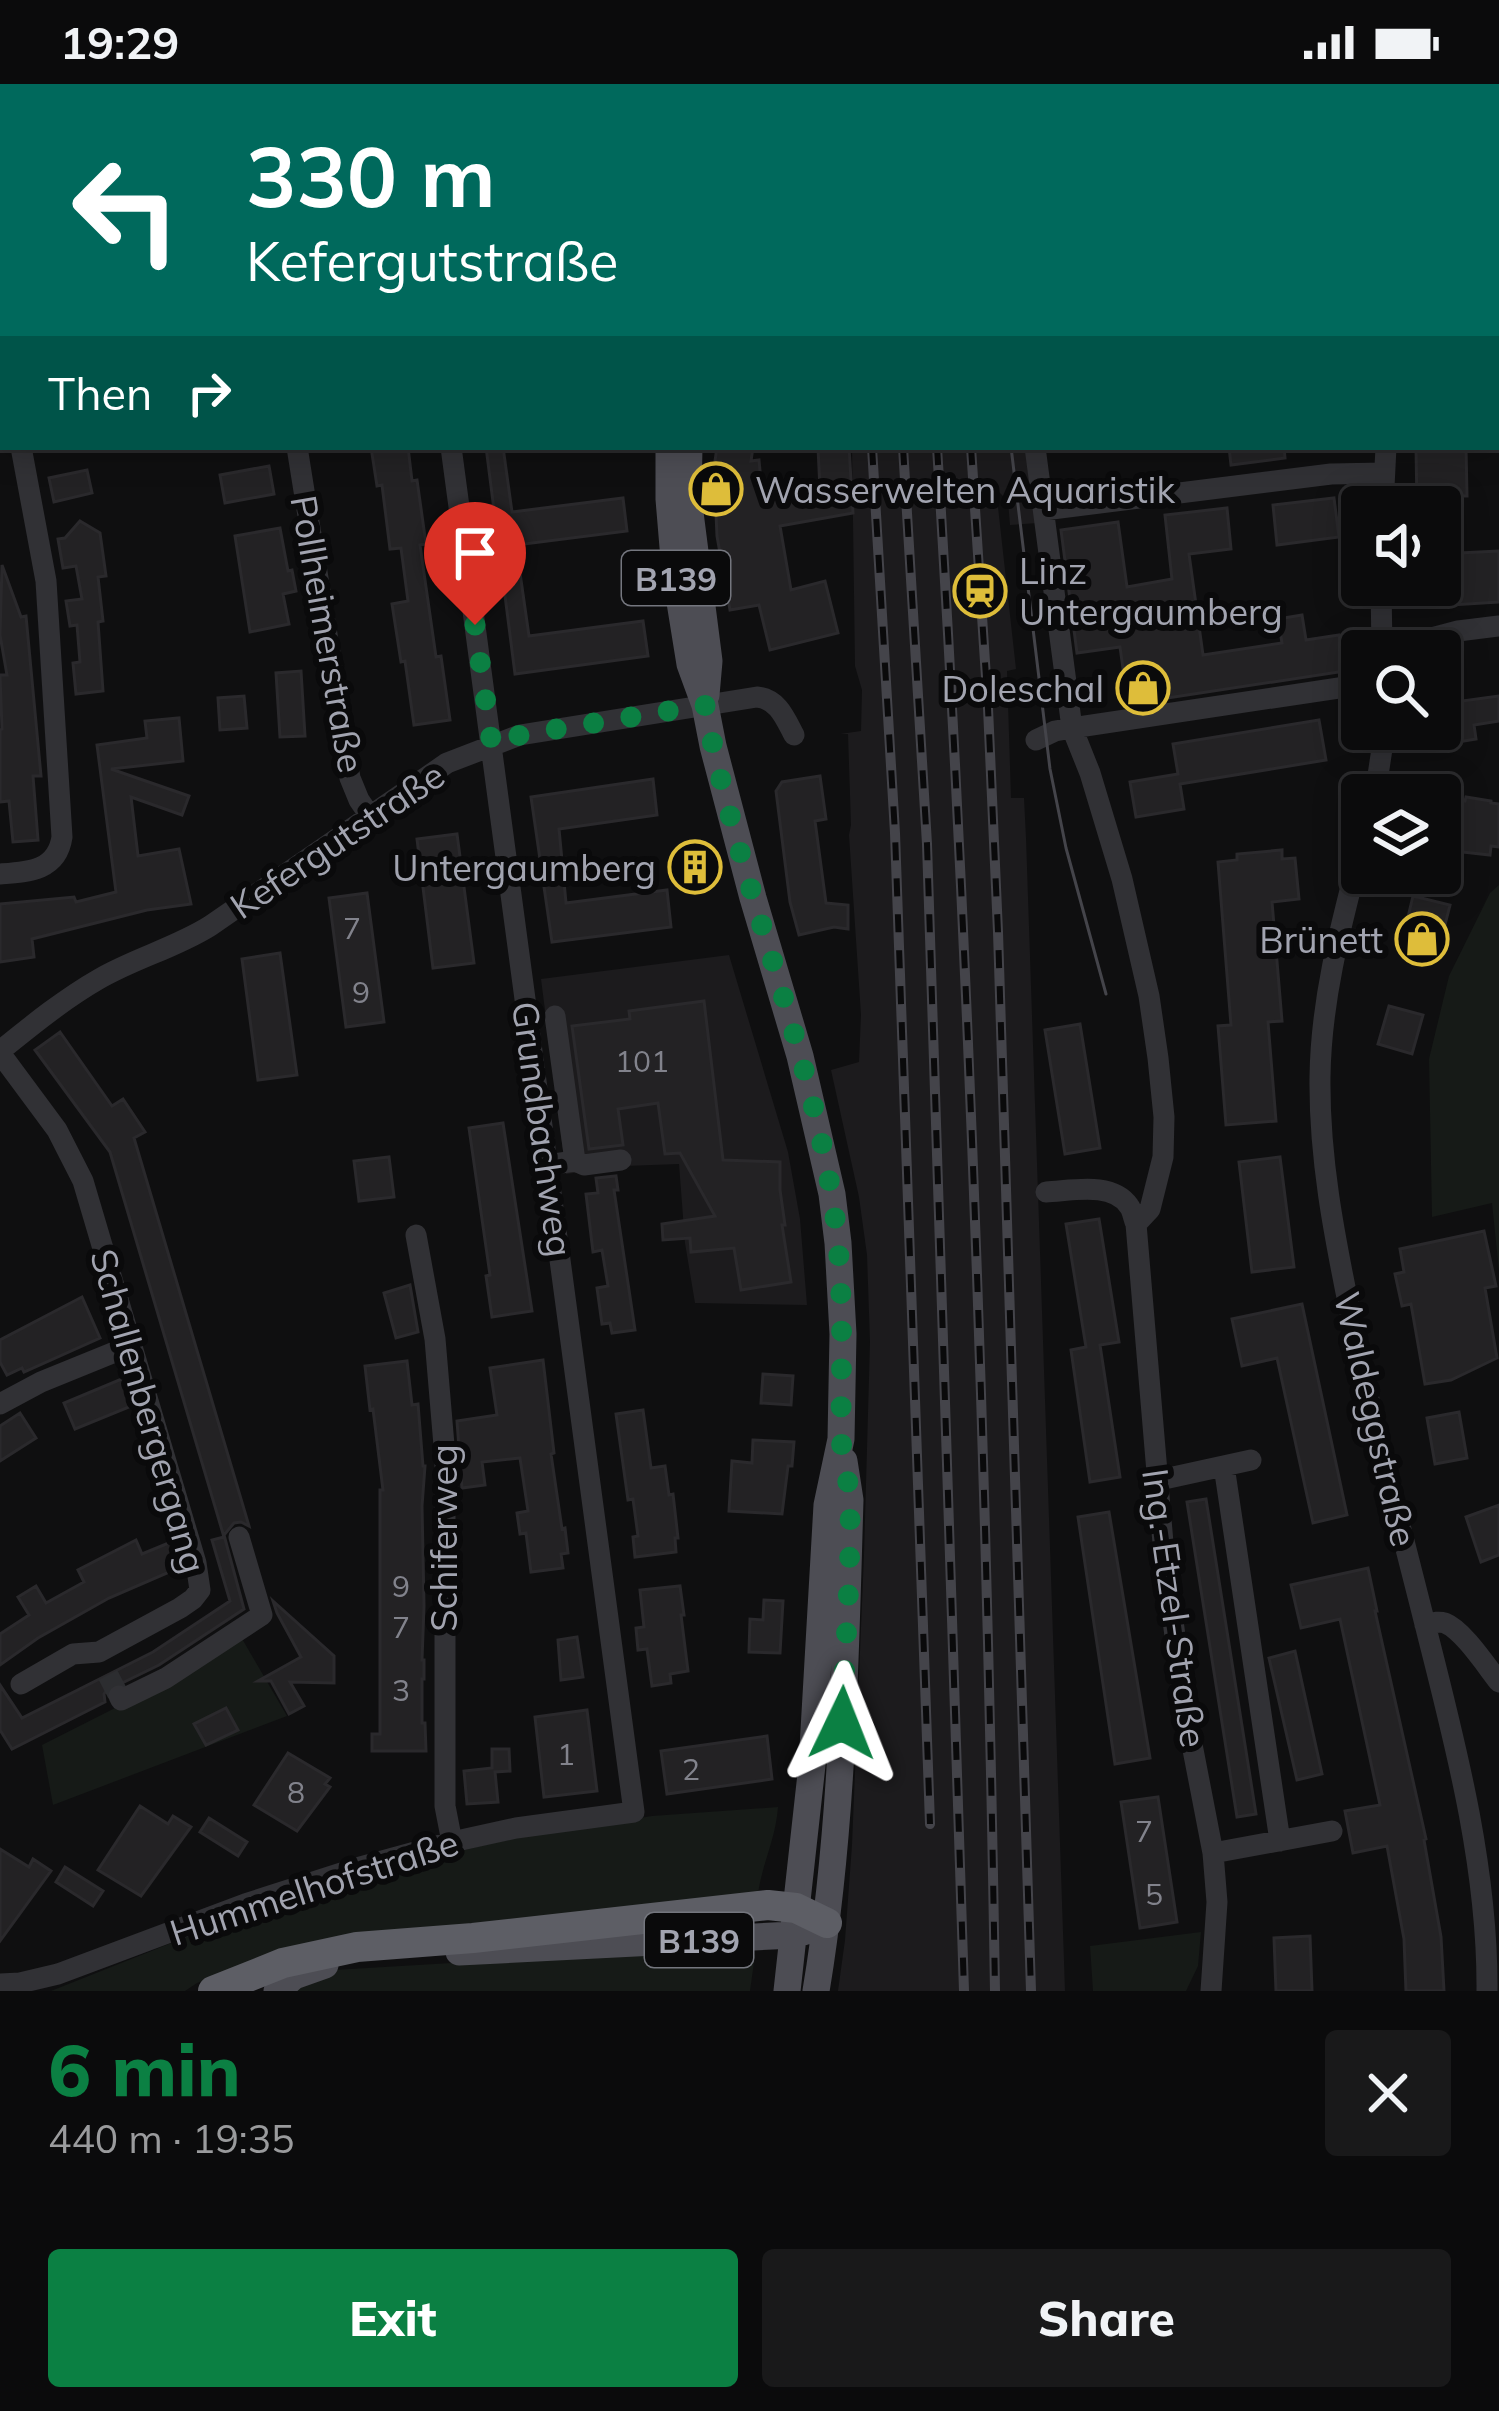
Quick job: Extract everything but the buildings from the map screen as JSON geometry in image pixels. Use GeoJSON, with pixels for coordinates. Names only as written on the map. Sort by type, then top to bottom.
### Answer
{"type":"FeatureCollection","features":[{"type":"Feature","properties":{"kind":"highway"},"geometry":{"type":"LineString","coordinates":[[213,1991],[283,1963],[357,1947],[768,1904],[795,1921],[827,1924]]}},
{"type":"Feature","properties":{"kind":"main road","name":"B139"},"geometry":{"type":"LineString","coordinates":[[669,450],[675,572],[690,664],[800,1057],[832,1194],[842,1296],[841,1439],[850,1500],[840,1762],[827,1924],[816,1991]]}},
{"type":"Feature","properties":{"kind":"main road","name":"B139"},"geometry":{"type":"LineString","coordinates":[[689,450],[688,497],[709,661],[705,705]]}},
{"type":"Feature","properties":{"kind":"main road","name":"B139"},"geometry":{"type":"LineString","coordinates":[[787,1991],[815,1719],[827,1504],[841,1439]]}},
{"type":"Feature","properties":{"kind":"main road","name":"B139"},"geometry":{"type":"LineString","coordinates":[[277,1991],[308,1970],[368,1958],[795,1921]]}},
{"type":"Feature","properties":{"kind":"street"},"geometry":{"type":"LineString","coordinates":[[0,874],[49,864],[61,848],[62,837],[46,581],[22,450]]}},
{"type":"Feature","properties":{"kind":"street","name":"Pollheimerstraße"},"geometry":{"type":"LineString","coordinates":[[297,450],[350,778],[370,816]]}},
{"type":"Feature","properties":{"kind":"street","name":"Grundbachweg"},"geometry":{"type":"LineString","coordinates":[[451,450],[634,1812]]}},
{"type":"Feature","properties":{"kind":"street","name":"Ing.-Etzel-Straße"},"geometry":{"type":"LineString","coordinates":[[1035,450],[1072,728],[1122,879],[1158,1058],[1163,1157],[1150,1209],[1136,1224],[1155,1481],[1183,1698],[1213,1853],[1216,1902],[1211,1991]]}},
{"type":"Feature","properties":{"kind":"street"},"geometry":{"type":"LineString","coordinates":[[1384,486],[1386,450]]}},
{"type":"Feature","properties":{"kind":"street"},"geometry":{"type":"LineString","coordinates":[[1044,510],[1331,474],[1384,473]]}},
{"type":"Feature","properties":{"kind":"street"},"geometry":{"type":"LineString","coordinates":[[1461,632],[1499,626]]}},
{"type":"Feature","properties":{"kind":"street"},"geometry":{"type":"LineString","coordinates":[[1036,740],[1072,728],[1341,688]]}},
{"type":"Feature","properties":{"kind":"street","name":"Kefergutstraße"},"geometry":{"type":"LineString","coordinates":[[0,1052],[101,977],[197,934],[447,763],[520,735],[757,698],[770,699],[794,735]]}},
{"type":"Feature","properties":{"kind":"street","name":"Waldeggstraße"},"geometry":{"type":"LineString","coordinates":[[1349,894],[1324,1010],[1320,1082],[1328,1206],[1378,1442],[1465,1796],[1481,1904],[1487,1991]]}},
{"type":"Feature","properties":{"kind":"street"},"geometry":{"type":"LineString","coordinates":[[555,1016],[575,1161]]}},
{"type":"Feature","properties":{"kind":"street","name":"Schallenbergergang"},"geometry":{"type":"LineString","coordinates":[[0,1052],[78,1169],[196,1563],[200,1590],[180,1608],[96,1653],[73,1654],[21,1684]]}},
{"type":"Feature","properties":{"kind":"street"},"geometry":{"type":"LineString","coordinates":[[547,1165],[621,1160]]}},
{"type":"Feature","properties":{"kind":"street"},"geometry":{"type":"LineString","coordinates":[[1046,1192],[1101,1189],[1129,1205],[1136,1224]]}},
{"type":"Feature","properties":{"kind":"street","name":"Schiferweg"},"geometry":{"type":"LineString","coordinates":[[416,1235],[435,1339],[445,1457],[445,1806],[452,1841]]}},
{"type":"Feature","properties":{"kind":"street"},"geometry":{"type":"LineString","coordinates":[[0,1403],[132,1345]]}},
{"type":"Feature","properties":{"kind":"street"},"geometry":{"type":"LineString","coordinates":[[1155,1481],[1251,1460]]}},
{"type":"Feature","properties":{"kind":"street"},"geometry":{"type":"LineString","coordinates":[[1224,1466],[1280,1841]]}},
{"type":"Feature","properties":{"kind":"street"},"geometry":{"type":"LineString","coordinates":[[119,1696],[121,1700],[166,1678],[262,1615],[238,1537]]}},
{"type":"Feature","properties":{"kind":"street"},"geometry":{"type":"LineString","coordinates":[[1426,1625],[1447,1624],[1499,1682]]}},
{"type":"Feature","properties":{"kind":"street"},"geometry":{"type":"LineString","coordinates":[[96,1653],[108,1675]]}},
{"type":"Feature","properties":{"kind":"street","name":"Hummelhofstraße"},"geometry":{"type":"LineString","coordinates":[[0,1984],[58,1974],[245,1904],[452,1841],[634,1812]]}},
{"type":"Feature","properties":{"kind":"street"},"geometry":{"type":"LineString","coordinates":[[1213,1853],[1332,1831]]}},
{"type":"Feature","properties":{"kind":"shaded area"},"geometry":{"type":"Polygon","coordinates":[[[852,450],[1028,450],[1038,523],[1010,525],[1008,501],[996,489],[1016,669],[1007,671],[1011,798],[1024,798],[1026,838],[1065,1991],[838,1991],[852,1845],[870,1342],[859,1197],[831,1070],[859,1062],[848,734],[840,734],[861,731],[862,690],[855,666],[852,450]]]}},
{"type":"Feature","properties":{"kind":"shaded area"},"geometry":{"type":"Polygon","coordinates":[[[1499,885],[1499,1271],[1492,1203],[1432,1217],[1429,1059],[1449,976],[1490,893],[1499,885]]]}},
{"type":"Feature","properties":{"kind":"shaded area"},"geometry":{"type":"Polygon","coordinates":[[[729,955],[788,1152],[800,1219],[807,1305],[695,1303],[679,1164],[566,1174],[541,979],[729,955]]]}},
{"type":"Feature","properties":{"kind":"shaded area"},"geometry":{"type":"Polygon","coordinates":[[[241,1637],[287,1716],[53,1805],[42,1745],[241,1637]]]}},
{"type":"Feature","properties":{"kind":"shaded area"},"geometry":{"type":"Polygon","coordinates":[[[778,1807],[758,1894],[266,1957],[185,1991],[51,1991],[214,1926],[428,1858],[652,1816],[778,1807]]]}},
{"type":"Feature","properties":{"kind":"shaded area"},"geometry":{"type":"Polygon","coordinates":[[[1201,1932],[1198,1966],[1186,1991],[1093,1991],[1090,1946],[1201,1932]]]}},
{"type":"Feature","properties":{"kind":"shaded area"},"geometry":{"type":"Polygon","coordinates":[[[741,1950],[755,1955],[750,1991],[291,1991],[334,1970],[741,1950]]]}},
{"type":"Feature","properties":{"kind":"tunnel"},"geometry":{"type":"LineString","coordinates":[[108,1675],[119,1696]]}},
{"type":"Feature","properties":{"kind":"tram line"},"geometry":{"type":"LineString","coordinates":[[1011,450],[1050,769],[1106,994]]}},
{"type":"Feature","properties":{"kind":"railway"},"geometry":{"type":"LineString","coordinates":[[872,450],[895,833],[930,1824]]}},
{"type":"Feature","properties":{"kind":"railway"},"geometry":{"type":"LineString","coordinates":[[903,450],[927,844],[964,1991]]}},
{"type":"Feature","properties":{"kind":"railway"},"geometry":{"type":"LineString","coordinates":[[937,450],[975,1219],[995,1991]]}},
{"type":"Feature","properties":{"kind":"railway"},"geometry":{"type":"LineString","coordinates":[[971,450],[998,932],[1031,1991]]}},
{"type":"Feature","properties":{"kind":"place","name":"Wasserwelten Aquaristik"},"geometry":{"type":"Point","coordinates":[716,489]}},
{"type":"Feature","properties":{"kind":"place","name":"Linz Untergaumberg"},"geometry":{"type":"Point","coordinates":[980,591]}},
{"type":"Feature","properties":{"kind":"place","name":"Doleschal"},"geometry":{"type":"Point","coordinates":[1143,688]}},
{"type":"Feature","properties":{"kind":"place","name":"Untergaumberg"},"geometry":{"type":"Point","coordinates":[695,867]}},
{"type":"Feature","properties":{"kind":"place","name":"Brünett"},"geometry":{"type":"Point","coordinates":[1422,939]}},
{"type":"Feature","properties":{"kind":"route"},"geometry":{"type":"LineString","coordinates":[[475,625],[492,746],[520,735],[705,705],[753,898],[818,1125],[832,1194],[842,1296],[841,1439],[850,1500],[842,1723]]}}]}
